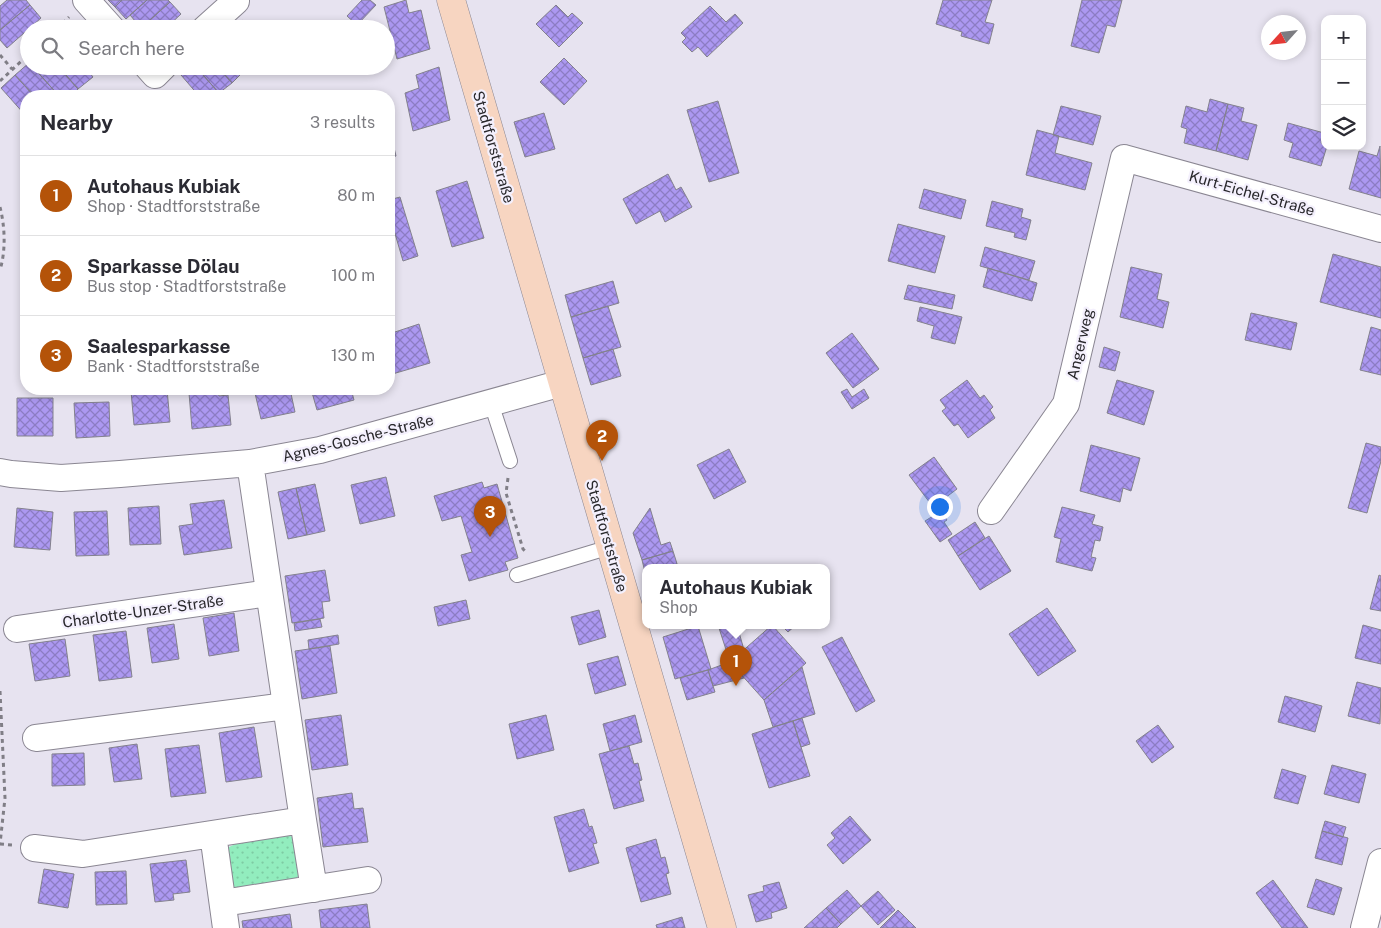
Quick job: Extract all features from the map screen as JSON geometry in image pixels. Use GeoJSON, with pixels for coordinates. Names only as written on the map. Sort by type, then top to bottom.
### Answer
{"type":"FeatureCollection","features":[{"type":"Feature","properties":{"kind":"main road","name":"Stadtforststraße"},"geometry":{"type":"LineString","coordinates":[[451,0],[722,928]]}},
{"type":"Feature","properties":{"kind":"street"},"geometry":{"type":"LineString","coordinates":[[86,0],[104,20]]}},
{"type":"Feature","properties":{"kind":"street"},"geometry":{"type":"LineString","coordinates":[[215,20],[236,1]]}},
{"type":"Feature","properties":{"kind":"street","name":"Kurt-Eichel-Straße"},"geometry":{"type":"LineString","coordinates":[[1124,158],[1381,229]]}},
{"type":"Feature","properties":{"kind":"street","name":"Angerweg"},"geometry":{"type":"LineString","coordinates":[[991,511],[1066,404],[1124,158]]}},
{"type":"Feature","properties":{"kind":"street","name":"Agnes-Gosche-Straße"},"geometry":{"type":"LineString","coordinates":[[0,472],[60,478],[250,463],[320,450],[562,383]]}},
{"type":"Feature","properties":{"kind":"street"},"geometry":{"type":"LineString","coordinates":[[250,463],[314,889]]}},
{"type":"Feature","properties":{"kind":"street","name":"Charlotte-Unzer-Straße"},"geometry":{"type":"LineString","coordinates":[[17,629],[269,593]]}},
{"type":"Feature","properties":{"kind":"street"},"geometry":{"type":"LineString","coordinates":[[36,738],[286,706]]}},
{"type":"Feature","properties":{"kind":"street"},"geometry":{"type":"LineString","coordinates":[[34,848],[83,854],[303,820]]}},
{"type":"Feature","properties":{"kind":"street"},"geometry":{"type":"LineString","coordinates":[[213,834],[224,916],[314,889],[368,880]]}},
{"type":"Feature","properties":{"kind":"street"},"geometry":{"type":"LineString","coordinates":[[1364,928],[1381,862]]}},
{"type":"Feature","properties":{"kind":"lane"},"geometry":{"type":"LineString","coordinates":[[491,403],[510,462]]}},
{"type":"Feature","properties":{"kind":"lane"},"geometry":{"type":"LineString","coordinates":[[516,575],[610,547]]}},
{"type":"Feature","properties":{"kind":"path"},"geometry":{"type":"LineString","coordinates":[[0,55],[12,69]]}},
{"type":"Feature","properties":{"kind":"path"},"geometry":{"type":"LineString","coordinates":[[0,80],[20,62]]}},
{"type":"Feature","properties":{"kind":"path"},"geometry":{"type":"LineString","coordinates":[[0,207],[3,218],[4,255],[0,270]]}},
{"type":"Feature","properties":{"kind":"path"},"geometry":{"type":"LineString","coordinates":[[510,462],[506,493],[514,521],[523,549],[542,567]]}},
{"type":"Feature","properties":{"kind":"path"},"geometry":{"type":"LineString","coordinates":[[508,523],[514,521]]}},
{"type":"Feature","properties":{"kind":"path"},"geometry":{"type":"LineString","coordinates":[[0,691],[5,798],[0,844]]}},
{"type":"Feature","properties":{"kind":"green space"},"geometry":{"type":"Polygon","coordinates":[[[288,835],[295,838],[302,869],[297,878],[232,890],[223,856],[229,847],[240,842],[288,835]]]}},
{"type":"Feature","properties":{"kind":"building"},"geometry":{"type":"Polygon","coordinates":[[[7,0],[26,0],[30,5],[0,30],[0,6],[7,0]]]}},
{"type":"Feature","properties":{"kind":"building"},"geometry":{"type":"Polygon","coordinates":[[[108,0],[122,0],[115,7],[108,0]]]}},
{"type":"Feature","properties":{"kind":"building"},"geometry":{"type":"Polygon","coordinates":[[[122,0],[147,0],[126,19],[115,7],[122,0]]]}},
{"type":"Feature","properties":{"kind":"building"},"geometry":{"type":"Polygon","coordinates":[[[147,0],[168,0],[170,2],[150,20],[134,20],[130,15],[147,0]]]}},
{"type":"Feature","properties":{"kind":"building"},"geometry":{"type":"Polygon","coordinates":[[[362,0],[370,0],[376,5],[362,20],[351,20],[347,16],[362,0]]]}},
{"type":"Feature","properties":{"kind":"building"},"geometry":{"type":"Polygon","coordinates":[[[406,0],[409,13],[421,10],[430,49],[397,59],[395,51],[395,20],[387,20],[384,7],[406,0]]]}},
{"type":"Feature","properties":{"kind":"building"},"geometry":{"type":"Polygon","coordinates":[[[943,0],[992,0],[985,22],[994,24],[989,44],[961,36],[962,32],[936,24],[943,0]]]}},
{"type":"Feature","properties":{"kind":"building"},"geometry":{"type":"Polygon","coordinates":[[[1082,0],[1122,0],[1115,27],[1107,25],[1099,53],[1071,46],[1082,0]]]}},
{"type":"Feature","properties":{"kind":"building"},"geometry":{"type":"Polygon","coordinates":[[[170,2],[181,14],[175,20],[150,20],[170,2]]]}},
{"type":"Feature","properties":{"kind":"building"},"geometry":{"type":"Polygon","coordinates":[[[30,5],[41,18],[39,20],[20,20],[20,37],[7,48],[0,40],[0,30],[30,5]]]}},
{"type":"Feature","properties":{"kind":"building"},"geometry":{"type":"Polygon","coordinates":[[[556,5],[568,17],[572,13],[583,23],[559,47],[536,24],[556,5]]]}},
{"type":"Feature","properties":{"kind":"building"},"geometry":{"type":"Polygon","coordinates":[[[710,6],[726,22],[735,14],[743,23],[707,57],[698,47],[692,52],[682,42],[686,38],[681,33],[710,6]]]}},
{"type":"Feature","properties":{"kind":"building"},"geometry":{"type":"Polygon","coordinates":[[[564,58],[587,81],[564,105],[540,82],[564,58]]]}},
{"type":"Feature","properties":{"kind":"building"},"geometry":{"type":"Polygon","coordinates":[[[439,67],[450,120],[413,131],[405,93],[419,88],[416,75],[439,67]]]}},
{"type":"Feature","properties":{"kind":"building"},"geometry":{"type":"Polygon","coordinates":[[[20,71],[20,75],[40,75],[54,90],[29,90],[15,75],[20,71]]]}},
{"type":"Feature","properties":{"kind":"building"},"geometry":{"type":"Polygon","coordinates":[[[15,75],[29,90],[20,90],[20,109],[1,88],[15,75]]]}},
{"type":"Feature","properties":{"kind":"building"},"geometry":{"type":"Polygon","coordinates":[[[40,75],[66,75],[78,89],[77,90],[54,90],[40,75]]]}},
{"type":"Feature","properties":{"kind":"building"},"geometry":{"type":"Polygon","coordinates":[[[66,75],[91,75],[93,77],[78,89],[66,75]]]}},
{"type":"Feature","properties":{"kind":"building"},"geometry":{"type":"Polygon","coordinates":[[[181,75],[203,75],[216,90],[194,90],[181,75]]]}},
{"type":"Feature","properties":{"kind":"building"},"geometry":{"type":"Polygon","coordinates":[[[203,75],[225,75],[232,83],[223,90],[216,90],[203,75]]]}},
{"type":"Feature","properties":{"kind":"building"},"geometry":{"type":"Polygon","coordinates":[[[225,75],[240,75],[232,83],[225,75]]]}},
{"type":"Feature","properties":{"kind":"building"},"geometry":{"type":"Polygon","coordinates":[[[1210,99],[1228,104],[1216,151],[1184,143],[1187,129],[1181,127],[1186,106],[1207,112],[1210,99]]]}},
{"type":"Feature","properties":{"kind":"building"},"geometry":{"type":"Polygon","coordinates":[[[718,101],[739,173],[709,182],[687,110],[718,101]]]}},
{"type":"Feature","properties":{"kind":"building"},"geometry":{"type":"Polygon","coordinates":[[[1228,104],[1244,108],[1241,121],[1257,125],[1248,160],[1216,151],[1228,104]]]}},
{"type":"Feature","properties":{"kind":"building"},"geometry":{"type":"Polygon","coordinates":[[[1061,106],[1101,116],[1093,145],[1053,135],[1061,106]]]}},
{"type":"Feature","properties":{"kind":"building"},"geometry":{"type":"Polygon","coordinates":[[[544,113],[555,149],[525,157],[514,122],[544,113]]]}},
{"type":"Feature","properties":{"kind":"building"},"geometry":{"type":"Polygon","coordinates":[[[1288,123],[1321,132],[1321,150],[1326,150],[1321,166],[1289,157],[1293,143],[1284,140],[1288,123]]]}},
{"type":"Feature","properties":{"kind":"building"},"geometry":{"type":"Polygon","coordinates":[[[1037,130],[1059,136],[1055,153],[1092,163],[1085,190],[1026,175],[1037,130]]]}},
{"type":"Feature","properties":{"kind":"building"},"geometry":{"type":"Polygon","coordinates":[[[1380,146],[1381,198],[1349,189],[1359,151],[1377,156],[1380,146]]]}},
{"type":"Feature","properties":{"kind":"building"},"geometry":{"type":"Polygon","coordinates":[[[668,174],[676,190],[681,187],[692,207],[665,222],[660,211],[636,224],[623,199],[668,174]]]}},
{"type":"Feature","properties":{"kind":"building"},"geometry":{"type":"Polygon","coordinates":[[[467,181],[484,238],[452,247],[436,191],[467,181]]]}},
{"type":"Feature","properties":{"kind":"building"},"geometry":{"type":"Polygon","coordinates":[[[924,189],[966,200],[961,219],[919,208],[924,189]]]}},
{"type":"Feature","properties":{"kind":"building"},"geometry":{"type":"Polygon","coordinates":[[[400,197],[418,256],[403,261],[395,234],[395,198],[400,197]]]}},
{"type":"Feature","properties":{"kind":"building"},"geometry":{"type":"Polygon","coordinates":[[[992,201],[1023,209],[1021,217],[1031,220],[1026,240],[1014,237],[1015,233],[986,226],[992,201]]]}},
{"type":"Feature","properties":{"kind":"building"},"geometry":{"type":"Polygon","coordinates":[[[898,224],[945,236],[935,273],[888,261],[898,224]]]}},
{"type":"Feature","properties":{"kind":"building"},"geometry":{"type":"Polygon","coordinates":[[[985,247],[1035,261],[1029,280],[980,266],[985,247]]]}},
{"type":"Feature","properties":{"kind":"building"},"geometry":{"type":"Polygon","coordinates":[[[1333,254],[1381,267],[1381,318],[1320,302],[1333,254]]]}},
{"type":"Feature","properties":{"kind":"building"},"geometry":{"type":"Polygon","coordinates":[[[1131,267],[1162,274],[1157,299],[1169,302],[1163,328],[1120,317],[1131,267]]]}},
{"type":"Feature","properties":{"kind":"building"},"geometry":{"type":"Polygon","coordinates":[[[988,268],[1037,283],[1032,301],[983,287],[988,268]]]}},
{"type":"Feature","properties":{"kind":"building"},"geometry":{"type":"Polygon","coordinates":[[[613,281],[619,303],[571,317],[565,295],[613,281]]]}},
{"type":"Feature","properties":{"kind":"building"},"geometry":{"type":"Polygon","coordinates":[[[908,285],[955,295],[952,309],[904,299],[908,285]]]}},
{"type":"Feature","properties":{"kind":"building"},"geometry":{"type":"Polygon","coordinates":[[[608,306],[621,347],[583,358],[571,317],[608,306]]]}},
{"type":"Feature","properties":{"kind":"building"},"geometry":{"type":"Polygon","coordinates":[[[920,307],[962,317],[955,344],[931,338],[934,326],[917,321],[920,307]]]}},
{"type":"Feature","properties":{"kind":"building"},"geometry":{"type":"Polygon","coordinates":[[[1251,313],[1297,323],[1291,350],[1245,340],[1251,313]]]}},
{"type":"Feature","properties":{"kind":"building"},"geometry":{"type":"Polygon","coordinates":[[[419,324],[430,363],[395,373],[395,332],[419,324]]]}},
{"type":"Feature","properties":{"kind":"building"},"geometry":{"type":"Polygon","coordinates":[[[1371,327],[1381,330],[1381,375],[1360,370],[1371,327]]]}},
{"type":"Feature","properties":{"kind":"building"},"geometry":{"type":"Polygon","coordinates":[[[852,333],[879,369],[853,388],[826,353],[852,333]]]}},
{"type":"Feature","properties":{"kind":"building"},"geometry":{"type":"Polygon","coordinates":[[[1104,347],[1120,352],[1115,371],[1099,367],[1104,347]]]}},
{"type":"Feature","properties":{"kind":"building"},"geometry":{"type":"Polygon","coordinates":[[[613,349],[621,376],[591,385],[583,358],[613,349]]]}},
{"type":"Feature","properties":{"kind":"building"},"geometry":{"type":"Polygon","coordinates":[[[967,380],[980,398],[984,395],[993,407],[990,410],[995,418],[968,438],[958,424],[954,426],[942,411],[946,408],[940,400],[967,380]]]}},
{"type":"Feature","properties":{"kind":"building"},"geometry":{"type":"Polygon","coordinates":[[[1117,380],[1154,391],[1144,425],[1107,413],[1117,380]]]}},
{"type":"Feature","properties":{"kind":"building"},"geometry":{"type":"Polygon","coordinates":[[[847,389],[852,397],[864,389],[869,398],[852,409],[841,392],[847,389]]]}},
{"type":"Feature","properties":{"kind":"building"},"geometry":{"type":"Polygon","coordinates":[[[131,395],[168,395],[170,422],[134,425],[131,395]]]}},
{"type":"Feature","properties":{"kind":"building"},"geometry":{"type":"Polygon","coordinates":[[[189,395],[228,395],[231,425],[192,429],[189,395]]]}},
{"type":"Feature","properties":{"kind":"building"},"geometry":{"type":"Polygon","coordinates":[[[255,395],[291,395],[295,412],[261,419],[255,395]]]}},
{"type":"Feature","properties":{"kind":"building"},"geometry":{"type":"Polygon","coordinates":[[[313,395],[353,395],[354,400],[317,410],[313,395]]]}},
{"type":"Feature","properties":{"kind":"building"},"geometry":{"type":"Polygon","coordinates":[[[17,398],[53,398],[53,436],[17,436],[17,398]]]}},
{"type":"Feature","properties":{"kind":"building"},"geometry":{"type":"Polygon","coordinates":[[[109,402],[110,436],[76,438],[74,403],[109,402]]]}},
{"type":"Feature","properties":{"kind":"building"},"geometry":{"type":"Polygon","coordinates":[[[1366,443],[1381,447],[1381,461],[1367,513],[1348,508],[1366,443]]]}},
{"type":"Feature","properties":{"kind":"building"},"geometry":{"type":"Polygon","coordinates":[[[1091,445],[1140,458],[1131,491],[1123,488],[1120,502],[1080,491],[1091,445]]]}},
{"type":"Feature","properties":{"kind":"building"},"geometry":{"type":"Polygon","coordinates":[[[729,449],[746,482],[714,499],[697,465],[729,449]]]}},
{"type":"Feature","properties":{"kind":"building"},"geometry":{"type":"Polygon","coordinates":[[[934,457],[957,489],[933,507],[909,475],[934,457]]]}},
{"type":"Feature","properties":{"kind":"building"},"geometry":{"type":"Polygon","coordinates":[[[386,477],[395,516],[360,524],[351,485],[386,477]]]}},
{"type":"Feature","properties":{"kind":"building"},"geometry":{"type":"Polygon","coordinates":[[[482,482],[484,488],[497,484],[518,558],[505,562],[508,570],[469,581],[461,555],[472,552],[461,516],[442,521],[434,496],[482,482]]]}},
{"type":"Feature","properties":{"kind":"building"},"geometry":{"type":"Polygon","coordinates":[[[315,484],[325,531],[307,535],[296,488],[315,484]]]}},
{"type":"Feature","properties":{"kind":"building"},"geometry":{"type":"Polygon","coordinates":[[[296,488],[307,535],[288,539],[278,492],[296,488]]]}},
{"type":"Feature","properties":{"kind":"building"},"geometry":{"type":"Polygon","coordinates":[[[224,500],[232,548],[184,555],[179,526],[193,524],[190,504],[224,500]]]}},
{"type":"Feature","properties":{"kind":"building"},"geometry":{"type":"Polygon","coordinates":[[[159,506],[161,544],[130,545],[128,508],[159,506]]]}},
{"type":"Feature","properties":{"kind":"building"},"geometry":{"type":"Polygon","coordinates":[[[1062,507],[1095,515],[1092,524],[1103,527],[1100,541],[1095,540],[1091,557],[1096,558],[1092,571],[1056,562],[1061,539],[1054,537],[1062,507]]]}},
{"type":"Feature","properties":{"kind":"building"},"geometry":{"type":"Polygon","coordinates":[[[17,508],[53,512],[50,550],[14,547],[17,508]]]}},
{"type":"Feature","properties":{"kind":"building"},"geometry":{"type":"Polygon","coordinates":[[[650,508],[661,545],[670,542],[673,551],[642,560],[633,533],[650,508]]]}},
{"type":"Feature","properties":{"kind":"building"},"geometry":{"type":"Polygon","coordinates":[[[107,511],[109,555],[76,556],[74,512],[107,511]]]}},
{"type":"Feature","properties":{"kind":"building"},"geometry":{"type":"Polygon","coordinates":[[[941,511],[947,520],[944,522],[952,534],[940,542],[925,521],[941,511]]]}},
{"type":"Feature","properties":{"kind":"building"},"geometry":{"type":"Polygon","coordinates":[[[975,522],[985,538],[958,556],[948,540],[975,522]]]}},
{"type":"Feature","properties":{"kind":"building"},"geometry":{"type":"Polygon","coordinates":[[[989,536],[1011,571],[980,590],[958,556],[989,536]]]}},
{"type":"Feature","properties":{"kind":"building"},"geometry":{"type":"Polygon","coordinates":[[[673,551],[677,564],[643,564],[642,560],[673,551]]]}},
{"type":"Feature","properties":{"kind":"building"},"geometry":{"type":"Polygon","coordinates":[[[325,570],[330,601],[322,602],[324,618],[292,623],[285,576],[325,570]]]}},
{"type":"Feature","properties":{"kind":"building"},"geometry":{"type":"Polygon","coordinates":[[[1379,575],[1381,576],[1381,611],[1370,609],[1379,575]]]}},
{"type":"Feature","properties":{"kind":"building"},"geometry":{"type":"Polygon","coordinates":[[[466,600],[470,619],[438,626],[434,607],[466,600]]]}},
{"type":"Feature","properties":{"kind":"building"},"geometry":{"type":"Polygon","coordinates":[[[1047,608],[1076,651],[1038,676],[1009,634],[1047,608]]]}},
{"type":"Feature","properties":{"kind":"building"},"geometry":{"type":"Polygon","coordinates":[[[599,610],[606,637],[579,645],[571,617],[599,610]]]}},
{"type":"Feature","properties":{"kind":"building"},"geometry":{"type":"Polygon","coordinates":[[[234,613],[239,651],[209,656],[203,618],[234,613]]]}},
{"type":"Feature","properties":{"kind":"building"},"geometry":{"type":"Polygon","coordinates":[[[320,619],[322,627],[295,631],[294,623],[320,619]]]}},
{"type":"Feature","properties":{"kind":"building"},"geometry":{"type":"Polygon","coordinates":[[[174,624],[179,659],[152,663],[147,628],[174,624]]]}},
{"type":"Feature","properties":{"kind":"building"},"geometry":{"type":"Polygon","coordinates":[[[1363,625],[1381,630],[1381,664],[1355,658],[1363,625]]]}},
{"type":"Feature","properties":{"kind":"building"},"geometry":{"type":"Polygon","coordinates":[[[688,629],[699,629],[711,669],[675,679],[663,637],[688,629]]]}},
{"type":"Feature","properties":{"kind":"building"},"geometry":{"type":"Polygon","coordinates":[[[719,629],[738,629],[744,650],[730,662],[719,629]]]}},
{"type":"Feature","properties":{"kind":"building"},"geometry":{"type":"Polygon","coordinates":[[[767,629],[776,629],[806,663],[764,700],[730,662],[767,629]]]}},
{"type":"Feature","properties":{"kind":"building"},"geometry":{"type":"Polygon","coordinates":[[[126,631],[132,677],[99,681],[93,635],[126,631]]]}},
{"type":"Feature","properties":{"kind":"building"},"geometry":{"type":"Polygon","coordinates":[[[338,635],[339,644],[309,649],[308,640],[338,635]]]}},
{"type":"Feature","properties":{"kind":"building"},"geometry":{"type":"Polygon","coordinates":[[[842,637],[875,701],[856,712],[822,647],[842,637]]]}},
{"type":"Feature","properties":{"kind":"building"},"geometry":{"type":"Polygon","coordinates":[[[65,639],[70,676],[35,681],[29,644],[65,639]]]}},
{"type":"Feature","properties":{"kind":"building"},"geometry":{"type":"Polygon","coordinates":[[[330,646],[337,693],[302,699],[295,651],[330,646]]]}},
{"type":"Feature","properties":{"kind":"building"},"geometry":{"type":"Polygon","coordinates":[[[618,656],[626,685],[595,694],[587,664],[618,656]]]}},
{"type":"Feature","properties":{"kind":"building"},"geometry":{"type":"Polygon","coordinates":[[[730,662],[744,678],[713,686],[708,670],[730,662]]]}},
{"type":"Feature","properties":{"kind":"building"},"geometry":{"type":"Polygon","coordinates":[[[802,667],[815,714],[773,727],[764,700],[802,667]]]}},
{"type":"Feature","properties":{"kind":"building"},"geometry":{"type":"Polygon","coordinates":[[[708,670],[715,692],[687,700],[680,678],[708,670]]]}},
{"type":"Feature","properties":{"kind":"building"},"geometry":{"type":"Polygon","coordinates":[[[1357,682],[1381,688],[1380,724],[1348,716],[1357,682]]]}},
{"type":"Feature","properties":{"kind":"building"},"geometry":{"type":"Polygon","coordinates":[[[1285,696],[1322,706],[1315,732],[1278,722],[1285,696]]]}},
{"type":"Feature","properties":{"kind":"building"},"geometry":{"type":"Polygon","coordinates":[[[341,715],[348,765],[312,770],[305,720],[341,715]]]}},
{"type":"Feature","properties":{"kind":"building"},"geometry":{"type":"Polygon","coordinates":[[[546,715],[554,750],[517,759],[509,724],[546,715]]]}},
{"type":"Feature","properties":{"kind":"building"},"geometry":{"type":"Polygon","coordinates":[[[635,715],[642,742],[610,751],[603,724],[635,715]]]}},
{"type":"Feature","properties":{"kind":"building"},"geometry":{"type":"Polygon","coordinates":[[[802,718],[810,744],[801,747],[793,721],[802,718]]]}},
{"type":"Feature","properties":{"kind":"building"},"geometry":{"type":"Polygon","coordinates":[[[793,721],[810,776],[769,788],[752,734],[793,721]]]}},
{"type":"Feature","properties":{"kind":"building"},"geometry":{"type":"Polygon","coordinates":[[[1158,725],[1174,747],[1152,763],[1136,741],[1158,725]]]}},
{"type":"Feature","properties":{"kind":"building"},"geometry":{"type":"Polygon","coordinates":[[[254,727],[262,777],[226,782],[219,733],[254,727]]]}},
{"type":"Feature","properties":{"kind":"building"},"geometry":{"type":"Polygon","coordinates":[[[137,744],[142,779],[114,782],[109,748],[137,744]]]}},
{"type":"Feature","properties":{"kind":"building"},"geometry":{"type":"Polygon","coordinates":[[[199,745],[206,793],[171,797],[165,749],[199,745]]]}},
{"type":"Feature","properties":{"kind":"building"},"geometry":{"type":"Polygon","coordinates":[[[629,746],[634,764],[638,763],[642,780],[639,781],[644,801],[614,809],[599,754],[629,746]]]}},
{"type":"Feature","properties":{"kind":"building"},"geometry":{"type":"Polygon","coordinates":[[[84,753],[85,785],[52,786],[52,754],[84,753]]]}},
{"type":"Feature","properties":{"kind":"building"},"geometry":{"type":"Polygon","coordinates":[[[1332,765],[1366,774],[1359,803],[1324,794],[1332,765]]]}},
{"type":"Feature","properties":{"kind":"building"},"geometry":{"type":"Polygon","coordinates":[[[1282,769],[1306,776],[1298,804],[1274,798],[1282,769]]]}},
{"type":"Feature","properties":{"kind":"building"},"geometry":{"type":"Polygon","coordinates":[[[352,793],[354,809],[363,808],[368,842],[323,847],[317,798],[352,793]]]}},
{"type":"Feature","properties":{"kind":"building"},"geometry":{"type":"Polygon","coordinates":[[[584,809],[589,827],[592,826],[597,843],[593,844],[599,863],[569,872],[554,817],[584,809]]]}},
{"type":"Feature","properties":{"kind":"building"},"geometry":{"type":"Polygon","coordinates":[[[850,816],[871,840],[843,864],[827,845],[835,838],[831,833],[850,816]]]}},
{"type":"Feature","properties":{"kind":"building"},"geometry":{"type":"Polygon","coordinates":[[[1325,821],[1346,827],[1343,837],[1322,831],[1325,821]]]}},
{"type":"Feature","properties":{"kind":"building"},"geometry":{"type":"Polygon","coordinates":[[[1322,831],[1348,838],[1342,865],[1315,858],[1322,831]]]}},
{"type":"Feature","properties":{"kind":"building"},"geometry":{"type":"Polygon","coordinates":[[[656,839],[661,858],[665,857],[669,873],[666,874],[671,894],[641,902],[626,848],[656,839]]]}},
{"type":"Feature","properties":{"kind":"building"},"geometry":{"type":"Polygon","coordinates":[[[186,860],[190,892],[173,894],[174,900],[155,902],[150,864],[186,860]]]}},
{"type":"Feature","properties":{"kind":"building"},"geometry":{"type":"Polygon","coordinates":[[[44,869],[74,874],[68,908],[38,903],[44,869]]]}},
{"type":"Feature","properties":{"kind":"building"},"geometry":{"type":"Polygon","coordinates":[[[126,871],[127,904],[96,905],[95,872],[126,871]]]}},
{"type":"Feature","properties":{"kind":"building"},"geometry":{"type":"Polygon","coordinates":[[[1316,879],[1342,888],[1334,915],[1307,907],[1316,879]]]}},
{"type":"Feature","properties":{"kind":"building"},"geometry":{"type":"Polygon","coordinates":[[[1273,880],[1308,928],[1282,928],[1256,893],[1273,880]]]}},
{"type":"Feature","properties":{"kind":"building"},"geometry":{"type":"Polygon","coordinates":[[[779,882],[787,908],[771,913],[772,918],[756,922],[748,895],[764,891],[763,886],[779,882]]]}},
{"type":"Feature","properties":{"kind":"building"},"geometry":{"type":"Polygon","coordinates":[[[847,890],[861,906],[841,924],[826,908],[847,890]]]}},
{"type":"Feature","properties":{"kind":"building"},"geometry":{"type":"Polygon","coordinates":[[[878,891],[895,910],[878,925],[861,906],[878,891]]]}},
{"type":"Feature","properties":{"kind":"building"},"geometry":{"type":"Polygon","coordinates":[[[367,904],[370,928],[321,928],[319,910],[367,904]]]}},
{"type":"Feature","properties":{"kind":"building"},"geometry":{"type":"Polygon","coordinates":[[[826,908],[841,924],[837,928],[804,928],[826,908]]]}},
{"type":"Feature","properties":{"kind":"building"},"geometry":{"type":"Polygon","coordinates":[[[898,910],[916,928],[880,928],[898,910]]]}},
{"type":"Feature","properties":{"kind":"building"},"geometry":{"type":"Polygon","coordinates":[[[290,914],[292,928],[243,928],[242,921],[290,914]]]}},
{"type":"Feature","properties":{"kind":"building"},"geometry":{"type":"Polygon","coordinates":[[[682,917],[685,928],[657,928],[656,925],[682,917]]]}},
{"type":"Feature","properties":{"kind":"place","name":"Sparkasse Dölau"},"geometry":{"type":"Point","coordinates":[602,461]}},
{"type":"Feature","properties":{"kind":"place","name":"Saalesparkasse"},"geometry":{"type":"Point","coordinates":[490,537]}},
{"type":"Feature","properties":{"kind":"place","name":"Autohaus Kubiak"},"geometry":{"type":"Point","coordinates":[736,686]}}]}
